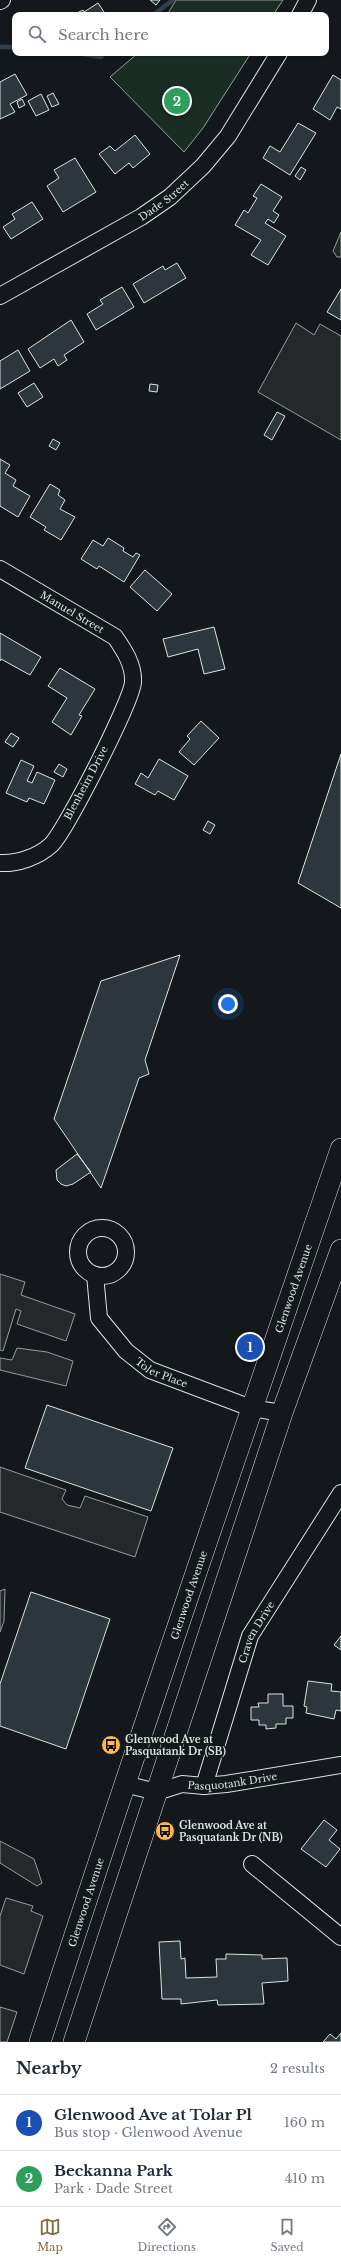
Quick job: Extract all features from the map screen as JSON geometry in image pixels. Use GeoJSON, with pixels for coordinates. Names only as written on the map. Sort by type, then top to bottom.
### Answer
{"type":"FeatureCollection","features":[{"type":"Feature","properties":{"kind":"main road","name":"Glenwood Avenue"},"geometry":{"type":"LineString","coordinates":[[40,2042],[124,1784],[251,1408],[341,1149]]}},
{"type":"Feature","properties":{"kind":"main road"},"geometry":{"type":"LineString","coordinates":[[74,2042],[282,1413],[341,1250]]}},
{"type":"Feature","properties":{"kind":"street"},"geometry":{"type":"LineString","coordinates":[[302,12],[308,0]]}},
{"type":"Feature","properties":{"kind":"street","name":"Dade Street"},"geometry":{"type":"LineString","coordinates":[[0,296],[141,217],[170,197],[203,166],[228,136],[277,56]]}},
{"type":"Feature","properties":{"kind":"street","name":"Manuel Street"},"geometry":{"type":"LineString","coordinates":[[0,569],[111,634],[127,654],[130,668]]}},
{"type":"Feature","properties":{"kind":"street","name":"Blenheim Drive"},"geometry":{"type":"LineString","coordinates":[[0,863],[9,863],[31,858],[52,845],[79,799],[121,718],[133,682],[130,668]]}},
{"type":"Feature","properties":{"kind":"street","name":"Toler Place"},"geometry":{"type":"LineString","coordinates":[[95,1275],[99,1318],[126,1351],[150,1370],[251,1408],[282,1413]]}},
{"type":"Feature","properties":{"kind":"street","name":"Craven Drive"},"geometry":{"type":"LineString","coordinates":[[204,1786],[250,1636],[341,1493]]}},
{"type":"Feature","properties":{"kind":"street","name":"Pasquotank Drive"},"geometry":{"type":"LineString","coordinates":[[157,1792],[182,1784],[204,1786],[341,1764]]}},
{"type":"Feature","properties":{"kind":"street"},"geometry":{"type":"LineString","coordinates":[[124,1784],[157,1792]]}},
{"type":"Feature","properties":{"kind":"street"},"geometry":{"type":"LineString","coordinates":[[252,1864],[341,1937]]}},
{"type":"Feature","properties":{"kind":"green space"},"geometry":{"type":"Polygon","coordinates":[[[176,0],[283,0],[275,12],[169,12],[176,0]]]}},
{"type":"Feature","properties":{"kind":"green space"},"geometry":{"type":"Polygon","coordinates":[[[134,56],[249,56],[203,128],[184,152],[110,77],[134,56]]]}},
{"type":"Feature","properties":{"kind":"shaded area"},"geometry":{"type":"Polygon","coordinates":[[[341,232],[341,257],[337,257],[333,251],[341,232]]]}},
{"type":"Feature","properties":{"kind":"shaded area"},"geometry":{"type":"Polygon","coordinates":[[[296,323],[314,335],[320,324],[341,336],[341,440],[258,392],[296,323]]]}},
{"type":"Feature","properties":{"kind":"shaded area"},"geometry":{"type":"Polygon","coordinates":[[[0,1274],[25,1282],[21,1295],[75,1314],[66,1341],[17,1324],[21,1311],[16,1309],[3,1351],[0,1350],[0,1274]]]}},
{"type":"Feature","properties":{"kind":"shaded area"},"geometry":{"type":"Polygon","coordinates":[[[17,1348],[47,1352],[73,1361],[66,1386],[0,1370],[0,1358],[12,1360],[17,1348]]]}},
{"type":"Feature","properties":{"kind":"shaded area"},"geometry":{"type":"Polygon","coordinates":[[[0,1467],[66,1490],[62,1499],[67,1505],[80,1508],[85,1496],[148,1517],[135,1557],[0,1512],[0,1467]]]}},
{"type":"Feature","properties":{"kind":"shaded area"},"geometry":{"type":"Polygon","coordinates":[[[5,1589],[4,1621],[0,1632],[0,1591],[5,1589]]]}},
{"type":"Feature","properties":{"kind":"shaded area"},"geometry":{"type":"Polygon","coordinates":[[[0,1841],[34,1859],[42,1883],[37,1886],[0,1863],[0,1841]]]}},
{"type":"Feature","properties":{"kind":"shaded area"},"geometry":{"type":"Polygon","coordinates":[[[6,1898],[33,1906],[31,1911],[43,1916],[24,1974],[0,1965],[0,1916],[6,1898]]]}},
{"type":"Feature","properties":{"kind":"shaded area"},"geometry":{"type":"Polygon","coordinates":[[[0,2007],[17,2012],[7,2042],[0,2042],[0,2007]]]}},
{"type":"Feature","properties":{"kind":"building"},"geometry":{"type":"Polygon","coordinates":[[[150,0],[160,0],[156,5],[150,0]]]}},
{"type":"Feature","properties":{"kind":"building"},"geometry":{"type":"Polygon","coordinates":[[[98,3],[104,12],[84,12],[98,3]]]}},
{"type":"Feature","properties":{"kind":"building"},"geometry":{"type":"Polygon","coordinates":[[[15,74],[27,95],[10,104],[15,112],[0,119],[0,82],[15,74]]]}},
{"type":"Feature","properties":{"kind":"building"},"geometry":{"type":"Polygon","coordinates":[[[333,75],[341,80],[341,109],[337,107],[330,120],[313,109],[333,75]]]}},
{"type":"Feature","properties":{"kind":"building"},"geometry":{"type":"Polygon","coordinates":[[[53,93],[59,104],[52,107],[47,96],[53,93]]]}},
{"type":"Feature","properties":{"kind":"building"},"geometry":{"type":"Polygon","coordinates":[[[41,94],[49,110],[36,116],[28,101],[41,94]]]}},
{"type":"Feature","properties":{"kind":"building"},"geometry":{"type":"Polygon","coordinates":[[[22,99],[25,105],[19,108],[17,102],[22,99]]]}},
{"type":"Feature","properties":{"kind":"building"},"geometry":{"type":"Polygon","coordinates":[[[298,123],[316,133],[290,175],[263,158],[270,146],[280,152],[298,123]]]}},
{"type":"Feature","properties":{"kind":"building"},"geometry":{"type":"Polygon","coordinates":[[[135,135],[150,154],[133,168],[129,163],[115,174],[99,154],[110,146],[115,151],[135,135]]]}},
{"type":"Feature","properties":{"kind":"building"},"geometry":{"type":"Polygon","coordinates":[[[75,158],[96,192],[63,212],[47,186],[59,178],[54,170],[75,158]]]}},
{"type":"Feature","properties":{"kind":"building"},"geometry":{"type":"Polygon","coordinates":[[[301,167],[306,170],[300,180],[295,176],[301,167]]]}},
{"type":"Feature","properties":{"kind":"building"},"geometry":{"type":"Polygon","coordinates":[[[261,184],[282,197],[273,211],[279,215],[274,223],[268,219],[265,223],[286,236],[268,265],[251,255],[261,240],[235,225],[244,210],[248,213],[257,198],[253,196],[261,184]]]}},
{"type":"Feature","properties":{"kind":"building"},"geometry":{"type":"Polygon","coordinates":[[[32,202],[43,219],[11,239],[3,227],[15,219],[12,214],[32,202]]]}},
{"type":"Feature","properties":{"kind":"building"},"geometry":{"type":"Polygon","coordinates":[[[177,263],[186,278],[144,303],[133,284],[163,266],[165,270],[177,263]]]}},
{"type":"Feature","properties":{"kind":"building"},"geometry":{"type":"Polygon","coordinates":[[[122,287],[134,307],[96,330],[87,314],[103,304],[100,300],[122,287]]]}},
{"type":"Feature","properties":{"kind":"building"},"geometry":{"type":"Polygon","coordinates":[[[341,289],[341,320],[327,312],[341,289]]]}},
{"type":"Feature","properties":{"kind":"building"},"geometry":{"type":"Polygon","coordinates":[[[71,320],[84,342],[64,355],[67,360],[58,366],[54,359],[40,368],[28,349],[71,320]]]}},
{"type":"Feature","properties":{"kind":"building"},"geometry":{"type":"Polygon","coordinates":[[[18,350],[30,371],[0,389],[0,361],[18,350]]]}},
{"type":"Feature","properties":{"kind":"building"},"geometry":{"type":"Polygon","coordinates":[[[34,383],[43,397],[27,407],[18,393],[34,383]]]}},
{"type":"Feature","properties":{"kind":"building"},"geometry":{"type":"Polygon","coordinates":[[[150,384],[158,385],[157,392],[149,391],[150,384]]]}},
{"type":"Feature","properties":{"kind":"building"},"geometry":{"type":"Polygon","coordinates":[[[277,412],[285,416],[272,440],[264,435],[277,412]]]}},
{"type":"Feature","properties":{"kind":"building"},"geometry":{"type":"Polygon","coordinates":[[[53,439],[60,443],[56,450],[49,446],[53,439]]]}},
{"type":"Feature","properties":{"kind":"building"},"geometry":{"type":"Polygon","coordinates":[[[0,459],[10,465],[5,473],[16,480],[13,486],[30,496],[18,517],[0,506],[0,459]]]}},
{"type":"Feature","properties":{"kind":"building"},"geometry":{"type":"Polygon","coordinates":[[[50,484],[60,490],[58,495],[65,500],[60,509],[75,517],[61,540],[44,530],[46,527],[30,517],[50,484]]]}},
{"type":"Feature","properties":{"kind":"building"},"geometry":{"type":"Polygon","coordinates":[[[108,538],[124,548],[123,551],[133,557],[136,553],[140,555],[124,582],[99,566],[97,569],[81,559],[93,540],[103,546],[108,538]]]}},
{"type":"Feature","properties":{"kind":"building"},"geometry":{"type":"Polygon","coordinates":[[[145,570],[172,594],[157,611],[130,587],[145,570]]]}},
{"type":"Feature","properties":{"kind":"building"},"geometry":{"type":"Polygon","coordinates":[[[214,627],[225,669],[204,674],[198,649],[168,657],[163,639],[214,627]]]}},
{"type":"Feature","properties":{"kind":"building"},"geometry":{"type":"Polygon","coordinates":[[[0,633],[41,657],[30,675],[1,659],[0,661],[0,633]]]}},
{"type":"Feature","properties":{"kind":"building"},"geometry":{"type":"Polygon","coordinates":[[[60,668],[95,689],[79,715],[82,716],[71,735],[52,722],[67,698],[48,686],[60,668]]]}},
{"type":"Feature","properties":{"kind":"building"},"geometry":{"type":"Polygon","coordinates":[[[201,721],[219,738],[194,765],[179,752],[190,739],[187,736],[201,721]]]}},
{"type":"Feature","properties":{"kind":"building"},"geometry":{"type":"Polygon","coordinates":[[[11,733],[19,738],[13,747],[5,742],[11,733]]]}},
{"type":"Feature","properties":{"kind":"building"},"geometry":{"type":"Polygon","coordinates":[[[341,754],[341,908],[298,883],[341,754]]]}},
{"type":"Feature","properties":{"kind":"building"},"geometry":{"type":"Polygon","coordinates":[[[159,759],[188,776],[174,800],[158,791],[155,795],[135,784],[141,773],[148,778],[159,759]]]}},
{"type":"Feature","properties":{"kind":"building"},"geometry":{"type":"Polygon","coordinates":[[[21,760],[34,766],[27,781],[32,783],[37,772],[55,780],[44,804],[29,798],[27,802],[6,793],[21,760]]]}},
{"type":"Feature","properties":{"kind":"building"},"geometry":{"type":"Polygon","coordinates":[[[59,764],[67,769],[63,777],[54,772],[59,764]]]}},
{"type":"Feature","properties":{"kind":"building"},"geometry":{"type":"Polygon","coordinates":[[[208,821],[215,825],[210,834],[203,830],[208,821]]]}},
{"type":"Feature","properties":{"kind":"building"},"geometry":{"type":"Polygon","coordinates":[[[180,955],[145,1060],[149,1074],[139,1078],[101,1188],[54,1119],[101,981],[180,955]]]}},
{"type":"Feature","properties":{"kind":"building"},"geometry":{"type":"Polygon","coordinates":[[[77,1154],[91,1172],[73,1184],[66,1186],[61,1184],[57,1180],[56,1170],[77,1154]]]}},
{"type":"Feature","properties":{"kind":"building"},"geometry":{"type":"Polygon","coordinates":[[[47,1405],[173,1448],[151,1511],[25,1468],[47,1405]]]}},
{"type":"Feature","properties":{"kind":"building"},"geometry":{"type":"Polygon","coordinates":[[[31,1592],[110,1619],[66,1749],[0,1726],[0,1684],[31,1592]]]}},
{"type":"Feature","properties":{"kind":"building"},"geometry":{"type":"Polygon","coordinates":[[[341,1636],[341,1650],[334,1645],[341,1636]]]}},
{"type":"Feature","properties":{"kind":"building"},"geometry":{"type":"Polygon","coordinates":[[[308,1681],[332,1684],[331,1691],[341,1692],[341,1711],[336,1710],[334,1719],[306,1713],[307,1707],[304,1706],[308,1681]]]}},
{"type":"Feature","properties":{"kind":"building"},"geometry":{"type":"Polygon","coordinates":[[[268,1694],[283,1694],[283,1706],[293,1706],[293,1718],[286,1718],[286,1724],[276,1724],[276,1728],[266,1729],[266,1725],[259,1725],[259,1720],[251,1720],[251,1707],[259,1707],[258,1703],[268,1703],[268,1694]]]}},
{"type":"Feature","properties":{"kind":"building"},"geometry":{"type":"Polygon","coordinates":[[[324,1820],[337,1830],[329,1840],[340,1849],[326,1867],[301,1849],[324,1820]]]}},
{"type":"Feature","properties":{"kind":"building"},"geometry":{"type":"Polygon","coordinates":[[[180,1941],[181,1959],[185,1958],[186,1978],[217,1977],[216,1959],[226,1959],[226,1954],[262,1955],[262,1959],[287,1958],[288,1981],[262,1983],[264,2004],[218,2005],[217,2000],[181,2004],[181,1999],[162,1999],[159,1942],[180,1941]]]}},
{"type":"Feature","properties":{"kind":"building"},"geometry":{"type":"Polygon","coordinates":[[[341,2033],[341,2042],[323,2042],[330,2034],[336,2039],[341,2033]]]}},
{"type":"Feature","properties":{"kind":"waterway"},"geometry":{"type":"LineString","coordinates":[[157,12],[173,0]]}},
{"type":"Feature","properties":{"kind":"waterway"},"geometry":{"type":"LineString","coordinates":[[0,47],[12,47]]}},
{"type":"Feature","properties":{"kind":"waterway"},"geometry":{"type":"LineString","coordinates":[[95,56],[102,56]]}},
{"type":"Feature","properties":{"kind":"place","name":"Beckanna Park"},"geometry":{"type":"Point","coordinates":[177,101]}},
{"type":"Feature","properties":{"kind":"place","name":"Glenwood Ave at Tolar Pl"},"geometry":{"type":"Point","coordinates":[250,1347]}},
{"type":"Feature","properties":{"kind":"place","name":"Glenwood Ave at Pasquatank Dr (SB)"},"geometry":{"type":"Point","coordinates":[111,1745]}},
{"type":"Feature","properties":{"kind":"place","name":"Glenwood Ave at Pasquatank Dr (NB)"},"geometry":{"type":"Point","coordinates":[165,1831]}}]}
